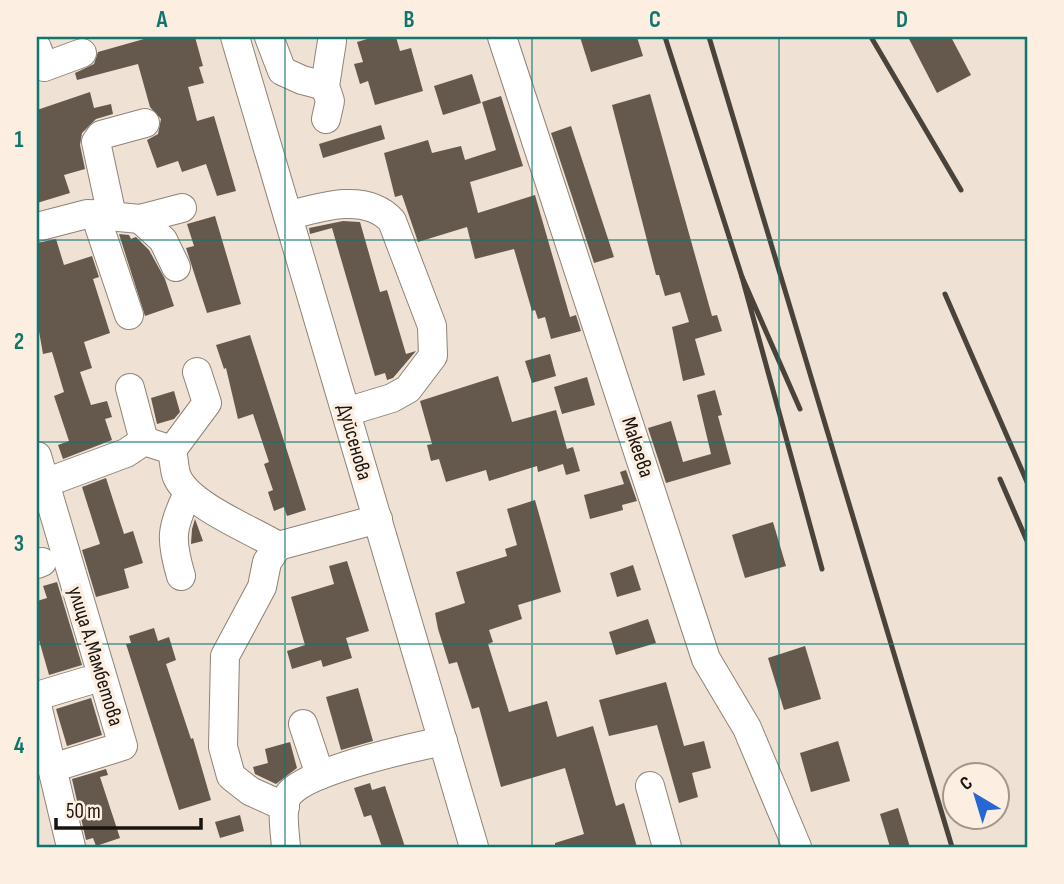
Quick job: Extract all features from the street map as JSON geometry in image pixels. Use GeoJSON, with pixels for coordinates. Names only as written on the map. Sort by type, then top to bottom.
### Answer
{"type":"FeatureCollection","features":[{"type":"Feature","properties":{"kind":"street","name":"Дуйсенова"},"geometry":{"type":"LineString","coordinates":[[235,37],[474,847]]}},
{"type":"Feature","properties":{"kind":"street"},"geometry":{"type":"LineString","coordinates":[[269,37],[282,71],[326,86]]}},
{"type":"Feature","properties":{"kind":"street","name":"Макеева"},"geometry":{"type":"LineString","coordinates":[[502,37],[706,659],[747,728],[797,847]]}},
{"type":"Feature","properties":{"kind":"street"},"geometry":{"type":"LineString","coordinates":[[326,119],[330,101],[326,86],[332,41]]}},
{"type":"Feature","properties":{"kind":"street"},"geometry":{"type":"LineString","coordinates":[[37,48],[44,67],[82,53]]}},
{"type":"Feature","properties":{"kind":"street"},"geometry":{"type":"LineString","coordinates":[[129,315],[116,216],[96,142],[101,135],[145,123]]}},
{"type":"Feature","properties":{"kind":"street"},"geometry":{"type":"LineString","coordinates":[[288,216],[331,204],[369,206],[383,212],[391,221],[432,326],[433,356],[408,389],[393,398],[346,412]]}},
{"type":"Feature","properties":{"kind":"street"},"geometry":{"type":"LineString","coordinates":[[37,227],[182,208]]}},
{"type":"Feature","properties":{"kind":"street"},"geometry":{"type":"LineString","coordinates":[[116,216],[163,240],[176,267]]}},
{"type":"Feature","properties":{"kind":"street"},"geometry":{"type":"LineString","coordinates":[[197,372],[206,403],[172,450],[176,476],[188,494],[203,505],[278,546]]}},
{"type":"Feature","properties":{"kind":"street"},"geometry":{"type":"LineString","coordinates":[[130,388],[144,441]]}},
{"type":"Feature","properties":{"kind":"street"},"geometry":{"type":"LineString","coordinates":[[144,441],[172,450]]}},
{"type":"Feature","properties":{"kind":"street"},"geometry":{"type":"LineString","coordinates":[[41,485],[126,453],[144,441]]}},
{"type":"Feature","properties":{"kind":"street","name":"улица А.Мамбетова"},"geometry":{"type":"LineString","coordinates":[[37,456],[41,485],[123,746],[52,768]]}},
{"type":"Feature","properties":{"kind":"street"},"geometry":{"type":"LineString","coordinates":[[181,576],[171,544],[174,522],[188,494]]}},
{"type":"Feature","properties":{"kind":"street"},"geometry":{"type":"LineString","coordinates":[[285,807],[250,791],[231,776],[223,747],[225,656],[262,587],[267,562],[278,546],[378,519]]}},
{"type":"Feature","properties":{"kind":"street"},"geometry":{"type":"LineString","coordinates":[[37,696],[87,681]]}},
{"type":"Feature","properties":{"kind":"street"},"geometry":{"type":"LineString","coordinates":[[37,705],[71,847]]}},
{"type":"Feature","properties":{"kind":"street"},"geometry":{"type":"LineString","coordinates":[[303,724],[320,775]]}},
{"type":"Feature","properties":{"kind":"street"},"geometry":{"type":"LineString","coordinates":[[286,847],[285,807],[288,795],[320,775],[443,740]]}},
{"type":"Feature","properties":{"kind":"street"},"geometry":{"type":"LineString","coordinates":[[650,786],[667,847]]}},
{"type":"Feature","properties":{"kind":"building"},"geometry":{"type":"Polygon","coordinates":[[[151,37],[195,37],[203,66],[199,67],[204,83],[188,87],[197,121],[214,116],[236,191],[217,196],[206,164],[182,172],[178,161],[157,168],[147,140],[158,134],[161,119],[150,107],[138,64],[77,80],[75,73],[94,64],[98,52],[151,37]]]}},
{"type":"Feature","properties":{"kind":"building"},"geometry":{"type":"Polygon","coordinates":[[[374,37],[396,37],[400,51],[411,48],[423,91],[375,105],[368,81],[360,84],[354,64],[363,62],[357,42],[374,37]]]}},
{"type":"Feature","properties":{"kind":"building"},"geometry":{"type":"Polygon","coordinates":[[[580,37],[637,37],[643,56],[591,72],[580,37]]]}},
{"type":"Feature","properties":{"kind":"building"},"geometry":{"type":"Polygon","coordinates":[[[908,37],[951,37],[971,75],[937,93],[908,37]]]}},
{"type":"Feature","properties":{"kind":"building"},"geometry":{"type":"Polygon","coordinates":[[[472,74],[481,103],[443,115],[434,86],[472,74]]]}},
{"type":"Feature","properties":{"kind":"building"},"geometry":{"type":"Polygon","coordinates":[[[90,92],[94,108],[111,104],[113,114],[96,119],[82,133],[80,145],[85,169],[64,175],[70,193],[37,203],[37,110],[90,92]]]}},
{"type":"Feature","properties":{"kind":"building"},"geometry":{"type":"Polygon","coordinates":[[[650,94],[712,316],[717,315],[722,331],[695,339],[705,375],[683,381],[672,327],[689,322],[680,292],[665,296],[659,275],[656,275],[612,105],[650,94]]]}},
{"type":"Feature","properties":{"kind":"building"},"geometry":{"type":"Polygon","coordinates":[[[501,96],[523,166],[470,182],[478,213],[535,195],[570,317],[576,315],[581,331],[551,339],[545,317],[538,319],[535,310],[532,311],[514,249],[475,259],[467,227],[418,242],[402,195],[395,197],[384,153],[428,140],[432,153],[461,146],[465,160],[496,150],[482,102],[501,96]]]}},
{"type":"Feature","properties":{"kind":"building"},"geometry":{"type":"Polygon","coordinates":[[[381,125],[385,139],[323,158],[319,144],[381,125]]]}},
{"type":"Feature","properties":{"kind":"building"},"geometry":{"type":"Polygon","coordinates":[[[571,126],[614,257],[594,263],[551,133],[571,126]]]}},
{"type":"Feature","properties":{"kind":"building"},"geometry":{"type":"Polygon","coordinates":[[[215,216],[241,304],[207,313],[186,248],[194,246],[187,224],[215,216]]]}},
{"type":"Feature","properties":{"kind":"building"},"geometry":{"type":"Polygon","coordinates":[[[343,221],[360,222],[380,292],[387,290],[406,354],[416,351],[393,378],[387,380],[385,373],[375,376],[332,228],[310,234],[309,228],[343,221]]]}},
{"type":"Feature","properties":{"kind":"building"},"geometry":{"type":"Polygon","coordinates":[[[119,234],[129,235],[131,239],[136,237],[149,250],[165,279],[174,306],[145,316],[119,234]]]}},
{"type":"Feature","properties":{"kind":"building"},"geometry":{"type":"Polygon","coordinates":[[[56,239],[64,265],[92,256],[99,277],[93,279],[110,333],[84,342],[92,368],[80,372],[91,405],[107,401],[112,417],[105,419],[112,440],[63,459],[58,445],[69,441],[54,396],[64,392],[52,352],[43,354],[37,320],[37,243],[56,239]]]}},
{"type":"Feature","properties":{"kind":"building"},"geometry":{"type":"Polygon","coordinates":[[[250,335],[306,510],[287,516],[284,507],[274,511],[268,492],[273,490],[264,464],[269,462],[253,414],[238,419],[226,368],[224,369],[216,345],[250,335]]]}},
{"type":"Feature","properties":{"kind":"building"},"geometry":{"type":"Polygon","coordinates":[[[550,354],[556,376],[532,383],[525,361],[550,354]]]}},
{"type":"Feature","properties":{"kind":"building"},"geometry":{"type":"Polygon","coordinates":[[[498,376],[512,422],[556,410],[567,449],[573,447],[580,471],[566,475],[563,464],[538,472],[537,466],[489,481],[486,470],[446,482],[439,459],[431,461],[427,445],[432,444],[420,401],[498,376]]]}},
{"type":"Feature","properties":{"kind":"building"},"geometry":{"type":"Polygon","coordinates":[[[587,377],[595,405],[562,414],[554,387],[587,377]]]}},
{"type":"Feature","properties":{"kind":"building"},"geometry":{"type":"Polygon","coordinates":[[[715,390],[722,415],[718,416],[731,464],[666,483],[648,428],[671,421],[683,462],[711,454],[697,395],[715,390]]]}},
{"type":"Feature","properties":{"kind":"building"},"geometry":{"type":"Polygon","coordinates":[[[174,391],[180,412],[174,419],[157,424],[151,398],[174,391]]]}},
{"type":"Feature","properties":{"kind":"building"},"geometry":{"type":"Polygon","coordinates":[[[626,470],[637,501],[622,505],[623,510],[590,519],[584,495],[624,484],[620,472],[626,470]]]}},
{"type":"Feature","properties":{"kind":"building"},"geometry":{"type":"Polygon","coordinates":[[[106,478],[124,534],[133,531],[143,563],[124,569],[129,588],[96,597],[82,550],[100,544],[82,487],[106,478]]]}},
{"type":"Feature","properties":{"kind":"building"},"geometry":{"type":"Polygon","coordinates":[[[535,500],[561,592],[518,605],[522,619],[489,630],[493,642],[488,644],[509,712],[547,701],[557,737],[593,726],[616,806],[624,803],[637,847],[555,847],[555,843],[584,834],[565,768],[501,787],[479,707],[472,709],[457,662],[449,664],[438,629],[435,613],[465,603],[456,572],[507,556],[505,549],[517,545],[507,509],[535,500]]]}},
{"type":"Feature","properties":{"kind":"building"},"geometry":{"type":"Polygon","coordinates":[[[195,519],[203,541],[191,544],[192,529],[195,519]]]}},
{"type":"Feature","properties":{"kind":"building"},"geometry":{"type":"Polygon","coordinates":[[[773,522],[786,566],[745,578],[732,535],[773,522]]]}},
{"type":"Feature","properties":{"kind":"building"},"geometry":{"type":"Polygon","coordinates":[[[347,561],[369,631],[346,638],[352,658],[323,667],[321,660],[292,669],[287,651],[305,645],[291,597],[334,584],[329,566],[347,561]]]}},
{"type":"Feature","properties":{"kind":"building"},"geometry":{"type":"Polygon","coordinates":[[[633,565],[641,590],[617,597],[610,573],[633,565]]]}},
{"type":"Feature","properties":{"kind":"building"},"geometry":{"type":"Polygon","coordinates":[[[57,582],[82,665],[49,675],[37,633],[37,601],[47,598],[43,586],[57,582]]]}},
{"type":"Feature","properties":{"kind":"building"},"geometry":{"type":"Polygon","coordinates":[[[648,619],[656,643],[616,655],[609,632],[648,619]]]}},
{"type":"Feature","properties":{"kind":"building"},"geometry":{"type":"Polygon","coordinates":[[[154,628],[158,641],[169,637],[176,660],[166,664],[191,739],[193,738],[211,800],[179,810],[126,644],[131,643],[129,636],[154,628]]]}},
{"type":"Feature","properties":{"kind":"building"},"geometry":{"type":"Polygon","coordinates":[[[805,646],[821,699],[784,710],[768,658],[805,646]]]}},
{"type":"Feature","properties":{"kind":"building"},"geometry":{"type":"Polygon","coordinates":[[[666,682],[684,746],[704,741],[711,768],[692,773],[698,797],[679,803],[657,725],[609,736],[599,700],[666,682]]]}},
{"type":"Feature","properties":{"kind":"building"},"geometry":{"type":"Polygon","coordinates":[[[358,688],[373,741],[341,750],[326,697],[358,688]]]}},
{"type":"Feature","properties":{"kind":"building"},"geometry":{"type":"Polygon","coordinates":[[[91,698],[102,735],[67,746],[56,709],[91,698]]]}},
{"type":"Feature","properties":{"kind":"building"},"geometry":{"type":"Polygon","coordinates":[[[838,741],[850,781],[811,792],[800,753],[838,741]]]}},
{"type":"Feature","properties":{"kind":"building"},"geometry":{"type":"Polygon","coordinates":[[[290,742],[297,768],[276,784],[255,774],[253,767],[268,763],[265,749],[290,742]]]}},
{"type":"Feature","properties":{"kind":"building"},"geometry":{"type":"Polygon","coordinates":[[[106,769],[108,775],[100,777],[120,838],[96,846],[93,838],[86,840],[72,779],[106,769]]]}},
{"type":"Feature","properties":{"kind":"building"},"geometry":{"type":"Polygon","coordinates":[[[370,783],[372,790],[385,786],[405,847],[382,847],[371,815],[364,817],[354,788],[370,783]]]}},
{"type":"Feature","properties":{"kind":"building"},"geometry":{"type":"Polygon","coordinates":[[[898,808],[910,847],[890,847],[880,814],[898,808]]]}},
{"type":"Feature","properties":{"kind":"building"},"geometry":{"type":"Polygon","coordinates":[[[240,815],[244,831],[220,838],[215,822],[240,815]]]}},
{"type":"Feature","properties":{"kind":"railway"},"geometry":{"type":"LineString","coordinates":[[665,37],[742,277]]}},
{"type":"Feature","properties":{"kind":"railway"},"geometry":{"type":"LineString","coordinates":[[709,37],[952,847]]}},
{"type":"Feature","properties":{"kind":"railway"},"geometry":{"type":"LineString","coordinates":[[871,37],[961,190]]}},
{"type":"Feature","properties":{"kind":"railway"},"geometry":{"type":"LineString","coordinates":[[800,409],[742,277],[822,569]]}},
{"type":"Feature","properties":{"kind":"railway"},"geometry":{"type":"LineString","coordinates":[[945,294],[1027,482]]}},
{"type":"Feature","properties":{"kind":"railway"},"geometry":{"type":"LineString","coordinates":[[1000,479],[1027,541]]}}]}
